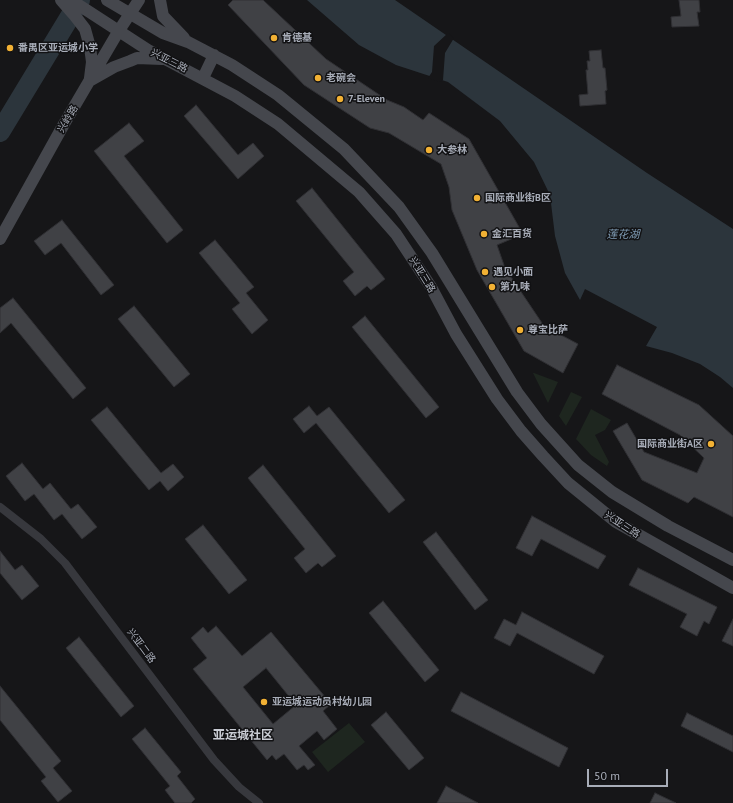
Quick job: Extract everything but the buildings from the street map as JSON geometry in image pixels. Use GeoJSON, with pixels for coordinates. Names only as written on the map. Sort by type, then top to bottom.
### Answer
{"type":"FeatureCollection","features":[{"type":"Feature","properties":{"kind":"street"},"geometry":{"type":"LineString","coordinates":[[61,0],[76,16],[84,29],[90,47],[92,62],[90,81]]}},
{"type":"Feature","properties":{"kind":"street","name":"兴亚三路"},"geometry":{"type":"LineString","coordinates":[[71,0],[118,32],[148,50],[235,96],[278,124],[359,192],[396,234],[431,287],[456,334],[497,399],[521,431],[568,483],[616,522],[733,588]]}},
{"type":"Feature","properties":{"kind":"street","name":"兴亚三路"},"geometry":{"type":"LineString","coordinates":[[106,0],[163,33],[188,42],[214,55],[278,95],[344,149],[399,207],[432,253],[517,392],[541,424],[578,465],[612,492],[668,526],[733,560]]}},
{"type":"Feature","properties":{"kind":"street","name":"兴岭路"},"geometry":{"type":"LineString","coordinates":[[0,239],[118,32],[139,0]]}},
{"type":"Feature","properties":{"kind":"street"},"geometry":{"type":"LineString","coordinates":[[160,5],[168,23],[188,42]]}},
{"type":"Feature","properties":{"kind":"street"},"geometry":{"type":"LineString","coordinates":[[203,78],[214,55]]}},
{"type":"Feature","properties":{"kind":"street"},"geometry":{"type":"LineString","coordinates":[[90,81],[114,67],[137,58],[166,59]]}},
{"type":"Feature","properties":{"kind":"street","name":"兴亚二路"},"geometry":{"type":"LineString","coordinates":[[0,507],[41,539],[65,563],[214,760],[239,788],[259,803]]}},
{"type":"Feature","properties":{"kind":"shaded area"},"geometry":{"type":"Polygon","coordinates":[[[533,373],[558,382],[548,403],[533,373]]]}},
{"type":"Feature","properties":{"kind":"shaded area"},"geometry":{"type":"Polygon","coordinates":[[[571,392],[582,397],[566,426],[559,416],[571,392]]]}},
{"type":"Feature","properties":{"kind":"shaded area"},"geometry":{"type":"Polygon","coordinates":[[[591,409],[611,420],[605,430],[595,435],[609,462],[607,466],[591,455],[576,439],[591,409]]]}},
{"type":"Feature","properties":{"kind":"shaded area"},"geometry":{"type":"Polygon","coordinates":[[[349,723],[365,742],[328,772],[312,752],[349,723]]]}},
{"type":"Feature","properties":{"kind":"water","name":"莲花湖"},"geometry":{"type":"Polygon","coordinates":[[[307,0],[395,0],[647,173],[733,229],[733,388],[720,377],[700,364],[672,353],[646,346],[657,327],[585,289],[580,300],[565,273],[555,236],[550,195],[534,162],[500,121],[448,82],[396,65],[359,45],[307,0]]]}},
{"type":"Feature","properties":{"kind":"pier"},"geometry":{"type":"Polygon","coordinates":[[[448,33],[454,38],[445,53],[443,80],[440,82],[428,78],[432,72],[434,46],[448,33]]]}},
{"type":"Feature","properties":{"kind":"waterway"},"geometry":{"type":"LineString","coordinates":[[0,132],[80,0]]}},
{"type":"Feature","properties":{"kind":"place","name":"肯德基"},"geometry":{"type":"Point","coordinates":[274,38]}},
{"type":"Feature","properties":{"kind":"place","name":"番禺区亚运城小学"},"geometry":{"type":"Point","coordinates":[10,48]}},
{"type":"Feature","properties":{"kind":"place","name":"老碗会"},"geometry":{"type":"Point","coordinates":[318,78]}},
{"type":"Feature","properties":{"kind":"place","name":"7-Eleven"},"geometry":{"type":"Point","coordinates":[340,99]}},
{"type":"Feature","properties":{"kind":"place","name":"大参林"},"geometry":{"type":"Point","coordinates":[429,150]}},
{"type":"Feature","properties":{"kind":"place","name":"国际商业街B区"},"geometry":{"type":"Point","coordinates":[477,198]}},
{"type":"Feature","properties":{"kind":"place","name":"金汇百货"},"geometry":{"type":"Point","coordinates":[484,234]}},
{"type":"Feature","properties":{"kind":"place","name":"遇见小面"},"geometry":{"type":"Point","coordinates":[485,272]}},
{"type":"Feature","properties":{"kind":"place","name":"第九味"},"geometry":{"type":"Point","coordinates":[492,287]}},
{"type":"Feature","properties":{"kind":"place","name":"尊宝比萨"},"geometry":{"type":"Point","coordinates":[520,330]}},
{"type":"Feature","properties":{"kind":"place","name":"国际商业街A区"},"geometry":{"type":"Point","coordinates":[711,444]}},
{"type":"Feature","properties":{"kind":"place","name":"亚运城运动员村幼儿园"},"geometry":{"type":"Point","coordinates":[264,702]}},
{"type":"Feature","properties":{"kind":"district","name":"亚运城社区"},"geometry":{"type":"Point","coordinates":[243,736]}}]}
